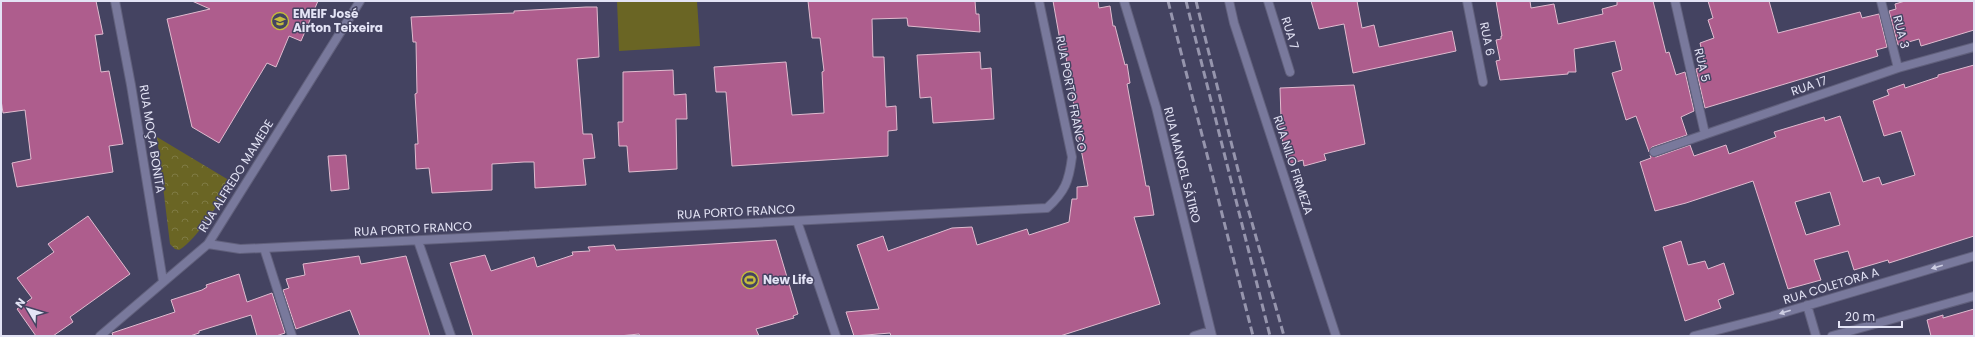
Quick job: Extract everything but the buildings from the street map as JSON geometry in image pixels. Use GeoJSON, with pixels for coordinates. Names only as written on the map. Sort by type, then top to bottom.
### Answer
{"type":"FeatureCollection","features":[{"type":"Feature","properties":{"kind":"street","name":"RUA MOÇA BONITA"},"geometry":{"type":"LineString","coordinates":[[115,1],[133,93],[163,281]]}},
{"type":"Feature","properties":{"kind":"street","name":"RUA ALFREDO MAMEDE"},"geometry":{"type":"LineString","coordinates":[[100,336],[110,333],[163,281],[208,244],[360,1]]}},
{"type":"Feature","properties":{"kind":"street","name":"RUA PORTO FRANCO"},"geometry":{"type":"LineString","coordinates":[[208,244],[232,248],[264,248],[1047,208],[1060,196],[1069,178],[1072,157],[1039,1]]}},
{"type":"Feature","properties":{"kind":"street","name":"RUA MANOEL SÁTIRO"},"geometry":{"type":"LineString","coordinates":[[1124,1],[1156,107],[1211,334]]}},
{"type":"Feature","properties":{"kind":"street","name":"RUA NILO FIRMEZA"},"geometry":{"type":"LineString","coordinates":[[1229,1],[1234,23],[1336,336]]}},
{"type":"Feature","properties":{"kind":"street","name":"RUA 7"},"geometry":{"type":"LineString","coordinates":[[1268,1],[1290,72]]}},
{"type":"Feature","properties":{"kind":"street","name":"RUA 6"},"geometry":{"type":"LineString","coordinates":[[1467,1],[1484,82]]}},
{"type":"Feature","properties":{"kind":"street","name":"RUA 5"},"geometry":{"type":"LineString","coordinates":[[1675,1],[1705,134]]}},
{"type":"Feature","properties":{"kind":"street","name":"RUA 3"},"geometry":{"type":"LineString","coordinates":[[1881,1],[1898,68]]}},
{"type":"Feature","properties":{"kind":"street","name":"RUA 17"},"geometry":{"type":"LineString","coordinates":[[1654,152],[1898,68],[1974,47]]}},
{"type":"Feature","properties":{"kind":"street"},"geometry":{"type":"LineString","coordinates":[[797,221],[836,336]]}},
{"type":"Feature","properties":{"kind":"street"},"geometry":{"type":"LineString","coordinates":[[418,241],[451,336]]}},
{"type":"Feature","properties":{"kind":"street"},"geometry":{"type":"LineString","coordinates":[[264,248],[292,336]]}},
{"type":"Feature","properties":{"kind":"street","name":"RUA COLETORA A"},"geometry":{"type":"LineString","coordinates":[[1694,336],[1772,316],[1974,256]]}},
{"type":"Feature","properties":{"kind":"street"},"geometry":{"type":"LineString","coordinates":[[1832,336],[1974,296]]}},
{"type":"Feature","properties":{"kind":"street"},"geometry":{"type":"LineString","coordinates":[[1807,305],[1816,336]]}},
{"type":"Feature","properties":{"kind":"street"},"geometry":{"type":"LineString","coordinates":[[1194,336],[1211,334]]}},
{"type":"Feature","properties":{"kind":"green space"},"geometry":{"type":"Polygon","coordinates":[[[617,1],[697,1],[700,46],[619,51],[617,1]]]}},
{"type":"Feature","properties":{"kind":"green space"},"geometry":{"type":"Polygon","coordinates":[[[157,137],[232,182],[201,229],[186,245],[179,250],[175,249],[170,244],[157,137]]]}},
{"type":"Feature","properties":{"kind":"railway"},"geometry":{"type":"LineString","coordinates":[[1168,1],[1253,336]]}},
{"type":"Feature","properties":{"kind":"railway"},"geometry":{"type":"LineString","coordinates":[[1186,1],[1270,336]]}},
{"type":"Feature","properties":{"kind":"railway"},"geometry":{"type":"LineString","coordinates":[[1196,1],[1245,198],[1284,336]]}},
{"type":"Feature","properties":{"kind":"place","name":"EMEIF José Airton Teixeira"},"geometry":{"type":"Point","coordinates":[280,21]}},
{"type":"Feature","properties":{"kind":"place","name":"New Life"},"geometry":{"type":"Point","coordinates":[750,280]}}]}
